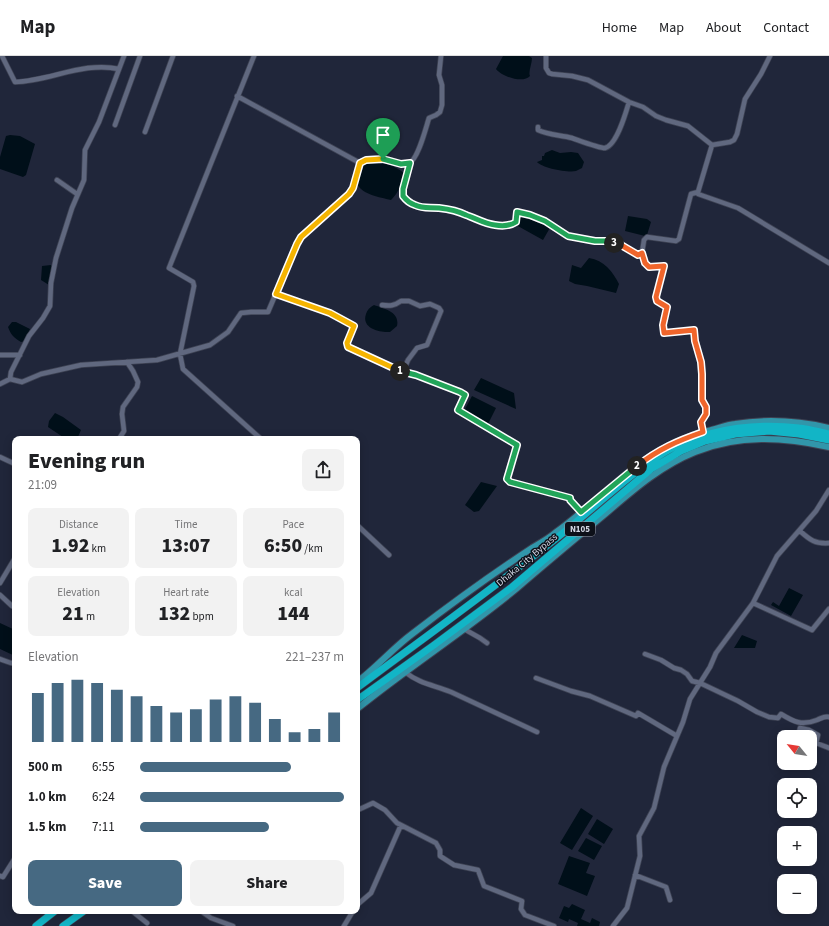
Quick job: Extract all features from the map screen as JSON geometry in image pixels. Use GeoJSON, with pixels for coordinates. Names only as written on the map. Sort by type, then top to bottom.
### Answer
{"type":"FeatureCollection","features":[{"type":"Feature","properties":{"kind":"highway","name":"Dhaka City Bypass"},"geometry":{"type":"LineString","coordinates":[[360,686],[517,569],[579,520],[614,489],[647,465],[677,446],[704,436],[735,428],[768,426],[800,428],[829,434]]}},
{"type":"Feature","properties":{"kind":"highway","name":"Dhaka City Bypass"},"geometry":{"type":"LineString","coordinates":[[360,698],[512,587],[646,474],[663,461],[681,451],[705,441],[735,434],[776,432],[799,434],[829,440]]}},
{"type":"Feature","properties":{"kind":"highway"},"geometry":{"type":"LineString","coordinates":[[36,926],[51,914]]}},
{"type":"Feature","properties":{"kind":"highway"},"geometry":{"type":"LineString","coordinates":[[63,926],[80,914]]}},
{"type":"Feature","properties":{"kind":"main road"},"geometry":{"type":"LineString","coordinates":[[360,679],[412,634],[532,548],[555,534],[611,486],[658,451],[676,442],[703,432],[734,424],[767,421],[802,423],[829,428]]}},
{"type":"Feature","properties":{"kind":"main road"},"geometry":{"type":"LineString","coordinates":[[360,707],[515,590],[623,498],[654,474],[696,451],[719,444],[751,439],[788,439],[829,446]]}},
{"type":"Feature","properties":{"kind":"street"},"geometry":{"type":"LineString","coordinates":[[2,56],[15,82],[27,82],[83,68],[110,67],[119,69]]}},
{"type":"Feature","properties":{"kind":"street"},"geometry":{"type":"LineString","coordinates":[[10,379],[11,372],[29,336],[50,306],[51,283],[56,258],[77,194],[84,180],[85,150],[99,122],[124,56]]}},
{"type":"Feature","properties":{"kind":"street"},"geometry":{"type":"LineString","coordinates":[[115,125],[140,56]]}},
{"type":"Feature","properties":{"kind":"street"},"geometry":{"type":"LineString","coordinates":[[145,132],[173,56]]}},
{"type":"Feature","properties":{"kind":"street"},"geometry":{"type":"LineString","coordinates":[[254,56],[169,268],[193,282],[194,286],[180,354],[183,369],[258,436]]}},
{"type":"Feature","properties":{"kind":"street"},"geometry":{"type":"LineString","coordinates":[[0,384],[10,379],[22,382],[41,374],[81,366],[157,360],[180,354],[210,345],[228,332],[241,313],[268,312],[301,237],[349,194],[353,188],[360,163],[366,160],[383,159],[401,164],[410,163],[416,158],[429,118],[440,112],[442,105],[442,85],[439,75],[441,56]]}},
{"type":"Feature","properties":{"kind":"street"},"geometry":{"type":"LineString","coordinates":[[546,56],[546,68],[549,73],[588,80],[629,102],[643,107],[656,116],[688,126],[712,144],[730,142],[734,140],[737,134],[745,99],[753,84],[761,74],[770,56]]}},
{"type":"Feature","properties":{"kind":"street"},"geometry":{"type":"LineString","coordinates":[[238,96],[360,163]]}},
{"type":"Feature","properties":{"kind":"street"},"geometry":{"type":"LineString","coordinates":[[538,127],[538,130],[542,132],[564,136],[597,147],[605,148],[610,145],[617,134],[629,102]]}},
{"type":"Feature","properties":{"kind":"street"},"geometry":{"type":"LineString","coordinates":[[698,192],[712,144]]}},
{"type":"Feature","properties":{"kind":"street"},"geometry":{"type":"LineString","coordinates":[[410,163],[403,189],[403,196],[407,202],[415,206],[448,210],[493,225],[514,224],[516,222],[517,212],[545,221],[568,236],[595,241],[609,241],[621,245],[638,255],[642,253]]}},
{"type":"Feature","properties":{"kind":"street"},"geometry":{"type":"LineString","coordinates":[[57,180],[77,194]]}},
{"type":"Feature","properties":{"kind":"street"},"geometry":{"type":"LineString","coordinates":[[698,192],[691,194],[679,239],[676,241],[647,237],[644,240],[642,253],[645,263],[649,267],[664,266],[656,297],[657,301],[667,307],[663,325],[664,333],[694,330],[695,341],[701,362],[702,400],[706,407],[706,414],[701,422],[703,432]]}},
{"type":"Feature","properties":{"kind":"street"},"geometry":{"type":"LineString","coordinates":[[698,192],[698,194],[738,208],[777,233],[829,263]]}},
{"type":"Feature","properties":{"kind":"street"},"geometry":{"type":"LineString","coordinates":[[276,294],[330,313],[354,326],[347,343],[348,347],[403,372],[416,375],[465,395],[458,410],[517,445],[507,479],[510,482],[570,498],[570,500],[581,512]]}},
{"type":"Feature","properties":{"kind":"street"},"geometry":{"type":"LineString","coordinates":[[382,305],[396,305],[401,301],[420,306],[430,304],[439,308],[441,311],[428,345],[423,345],[417,348],[410,356],[403,372]]}},
{"type":"Feature","properties":{"kind":"street"},"geometry":{"type":"LineString","coordinates":[[0,355],[20,355]]}},
{"type":"Feature","properties":{"kind":"street"},"geometry":{"type":"LineString","coordinates":[[121,436],[124,431],[122,414],[123,407],[137,387],[138,382],[127,362]]}},
{"type":"Feature","properties":{"kind":"street"},"geometry":{"type":"LineString","coordinates":[[0,456],[12,462]]}},
{"type":"Feature","properties":{"kind":"street"},"geometry":{"type":"LineString","coordinates":[[613,926],[627,908],[640,856],[639,836],[654,808],[664,767],[677,736],[690,698],[710,667],[716,653],[753,603],[778,556],[816,511],[829,490]]}},
{"type":"Feature","properties":{"kind":"street"},"geometry":{"type":"LineString","coordinates":[[360,528],[389,555]]}},
{"type":"Feature","properties":{"kind":"street"},"geometry":{"type":"LineString","coordinates":[[800,531],[808,539],[819,544],[829,543]]}},
{"type":"Feature","properties":{"kind":"street"},"geometry":{"type":"LineString","coordinates":[[0,583],[12,563]]}},
{"type":"Feature","properties":{"kind":"street"},"geometry":{"type":"LineString","coordinates":[[0,595],[12,606]]}},
{"type":"Feature","properties":{"kind":"street"},"geometry":{"type":"LineString","coordinates":[[753,603],[812,630],[829,609]]}},
{"type":"Feature","properties":{"kind":"street"},"geometry":{"type":"LineString","coordinates":[[464,629],[487,643]]}},
{"type":"Feature","properties":{"kind":"street"},"geometry":{"type":"LineString","coordinates":[[645,654],[681,670],[687,674],[692,681],[700,683],[769,717],[778,718],[781,714],[795,722],[806,723],[824,716],[829,716]]}},
{"type":"Feature","properties":{"kind":"street"},"geometry":{"type":"LineString","coordinates":[[0,659],[12,663]]}},
{"type":"Feature","properties":{"kind":"street"},"geometry":{"type":"LineString","coordinates":[[405,672],[419,682],[438,686],[537,732]]}},
{"type":"Feature","properties":{"kind":"street"},"geometry":{"type":"LineString","coordinates":[[536,678],[571,691],[590,696],[636,716],[638,713],[677,736]]}},
{"type":"Feature","properties":{"kind":"street"},"geometry":{"type":"LineString","coordinates":[[800,730],[800,728],[809,730]]}},
{"type":"Feature","properties":{"kind":"street"},"geometry":{"type":"LineString","coordinates":[[817,743],[829,748]]}},
{"type":"Feature","properties":{"kind":"street"},"geometry":{"type":"LineString","coordinates":[[360,809],[373,803],[385,810],[401,825],[436,843],[440,850],[440,856],[454,865],[478,870],[484,886],[522,901],[521,909],[524,915],[554,926]]}},
{"type":"Feature","properties":{"kind":"street"},"geometry":{"type":"LineString","coordinates":[[360,902],[371,893],[401,825]]}},
{"type":"Feature","properties":{"kind":"street"},"geometry":{"type":"LineString","coordinates":[[0,876],[3,877],[12,863]]}},
{"type":"Feature","properties":{"kind":"street"},"geometry":{"type":"LineString","coordinates":[[635,876],[666,887],[670,900]]}},
{"type":"Feature","properties":{"kind":"street"},"geometry":{"type":"LineString","coordinates":[[136,914],[147,923]]}},
{"type":"Feature","properties":{"kind":"street"},"geometry":{"type":"LineString","coordinates":[[205,914],[211,918],[233,926]]}},
{"type":"Feature","properties":{"kind":"street"},"geometry":{"type":"LineString","coordinates":[[344,926],[351,914]]}},
{"type":"Feature","properties":{"kind":"shaded area"},"geometry":{"type":"Polygon","coordinates":[[[503,56],[529,56],[532,58],[529,72],[530,76],[527,78],[517,79],[499,72],[496,69],[503,56]]]}},
{"type":"Feature","properties":{"kind":"shaded area"},"geometry":{"type":"Polygon","coordinates":[[[6,136],[20,136],[35,144],[26,175],[23,177],[0,169],[0,157],[6,136]]]}},
{"type":"Feature","properties":{"kind":"shaded area"},"geometry":{"type":"Polygon","coordinates":[[[552,150],[560,153],[578,153],[584,162],[582,168],[576,171],[561,171],[549,168],[537,162],[542,160],[542,156],[544,156],[545,153],[552,150]]]}},
{"type":"Feature","properties":{"kind":"shaded area"},"geometry":{"type":"Polygon","coordinates":[[[372,161],[389,164],[404,173],[400,188],[391,200],[367,193],[357,184],[365,163],[372,161]]]}},
{"type":"Feature","properties":{"kind":"shaded area"},"geometry":{"type":"Polygon","coordinates":[[[518,215],[529,216],[551,226],[543,240],[516,225],[518,215]]]}},
{"type":"Feature","properties":{"kind":"shaded area"},"geometry":{"type":"Polygon","coordinates":[[[628,216],[647,219],[651,222],[647,235],[645,236],[625,231],[628,216]]]}},
{"type":"Feature","properties":{"kind":"shaded area"},"geometry":{"type":"Polygon","coordinates":[[[589,258],[599,261],[611,271],[619,284],[616,293],[575,284],[569,281],[572,265],[581,268],[589,258]]]}},
{"type":"Feature","properties":{"kind":"shaded area"},"geometry":{"type":"Polygon","coordinates":[[[51,265],[49,285],[41,280],[42,266],[51,265]]]}},
{"type":"Feature","properties":{"kind":"shaded area"},"geometry":{"type":"Polygon","coordinates":[[[374,305],[391,312],[396,317],[397,326],[390,332],[381,332],[372,329],[366,323],[366,313],[374,305]]]}},
{"type":"Feature","properties":{"kind":"shaded area"},"geometry":{"type":"Polygon","coordinates":[[[12,322],[16,322],[30,329],[25,341],[21,342],[12,334],[8,327],[12,322]]]}},
{"type":"Feature","properties":{"kind":"shaded area"},"geometry":{"type":"Polygon","coordinates":[[[481,378],[514,393],[516,409],[474,390],[481,378]]]}},
{"type":"Feature","properties":{"kind":"shaded area"},"geometry":{"type":"Polygon","coordinates":[[[472,396],[496,408],[488,424],[464,411],[472,396]]]}},
{"type":"Feature","properties":{"kind":"shaded area"},"geometry":{"type":"Polygon","coordinates":[[[55,413],[81,430],[78,436],[62,436],[48,427],[49,421],[55,413]]]}},
{"type":"Feature","properties":{"kind":"shaded area"},"geometry":{"type":"Polygon","coordinates":[[[481,482],[497,486],[479,511],[474,512],[465,505],[481,482]]]}},
{"type":"Feature","properties":{"kind":"shaded area"},"geometry":{"type":"Polygon","coordinates":[[[789,588],[803,595],[791,616],[771,605],[773,602],[779,606],[789,588]]]}},
{"type":"Feature","properties":{"kind":"shaded area"},"geometry":{"type":"Polygon","coordinates":[[[0,623],[12,629],[12,655],[0,649],[0,623]]]}},
{"type":"Feature","properties":{"kind":"shaded area"},"geometry":{"type":"Polygon","coordinates":[[[742,635],[757,641],[755,648],[734,648],[742,635]]]}},
{"type":"Feature","properties":{"kind":"shaded area"},"geometry":{"type":"Polygon","coordinates":[[[581,808],[593,816],[572,850],[560,843],[581,808]]]}},
{"type":"Feature","properties":{"kind":"shaded area"},"geometry":{"type":"Polygon","coordinates":[[[597,819],[613,829],[604,844],[588,834],[597,819]]]}},
{"type":"Feature","properties":{"kind":"shaded area"},"geometry":{"type":"Polygon","coordinates":[[[586,838],[602,846],[594,860],[578,851],[586,838]]]}},
{"type":"Feature","properties":{"kind":"shaded area"},"geometry":{"type":"Polygon","coordinates":[[[569,856],[590,863],[586,873],[595,876],[587,896],[558,884],[569,856]]]}},
{"type":"Feature","properties":{"kind":"shaded area"},"geometry":{"type":"Polygon","coordinates":[[[572,904],[585,910],[581,919],[590,923],[592,918],[600,922],[599,926],[577,926],[578,923],[569,919],[568,922],[559,918],[564,906],[569,908],[572,904]]]}},
{"type":"Feature","properties":{"kind":"route"},"geometry":{"type":"LineString","coordinates":[[383,159],[401,164],[410,163],[403,189],[403,196],[407,202],[415,206],[423,208],[438,208],[463,214],[493,225],[514,224],[516,222],[517,212],[530,215],[545,221],[568,236],[595,241],[609,241],[621,245],[638,255],[642,253],[645,263],[649,267],[664,266],[656,297],[660,304],[667,307],[663,325],[664,333],[694,330],[695,341],[701,362],[702,400],[706,407],[706,414],[701,422],[703,432],[676,442],[658,451],[611,486],[581,512],[570,500],[570,498],[510,482],[507,479],[517,445],[458,410],[465,395],[416,375],[399,371],[348,347],[347,343],[354,326],[330,313],[276,294],[301,237],[349,194],[353,188],[360,163],[363,160],[383,159]]}}]}
